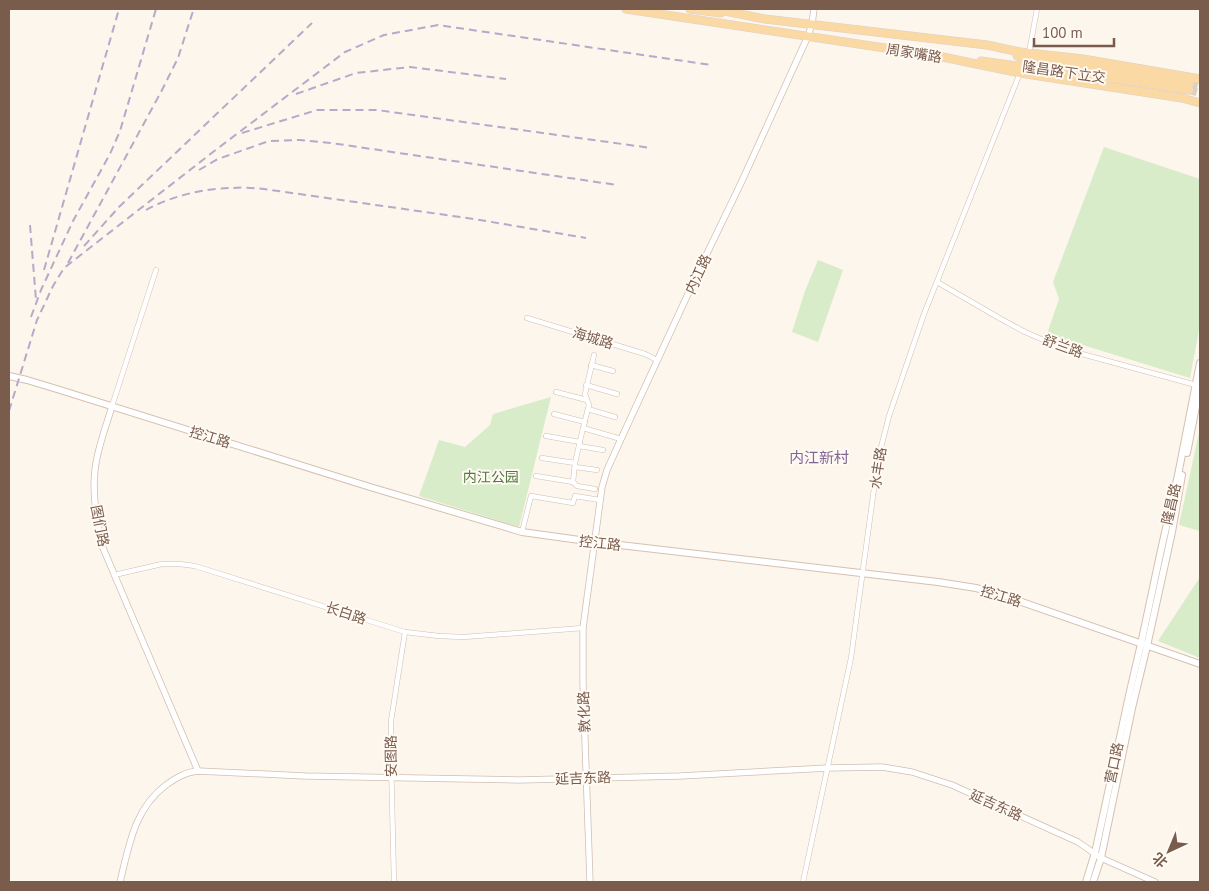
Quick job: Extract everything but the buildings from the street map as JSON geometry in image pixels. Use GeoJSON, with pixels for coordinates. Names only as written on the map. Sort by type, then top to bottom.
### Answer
{"type":"FeatureCollection","features":[{"type":"Feature","properties":{"kind":"main road","name":"周家嘴路"},"geometry":{"type":"LineString","coordinates":[[626,9],[938,56],[1020,73],[1200,103]]}},
{"type":"Feature","properties":{"kind":"main road"},"geometry":{"type":"LineString","coordinates":[[690,9],[765,19]]}},
{"type":"Feature","properties":{"kind":"main road","name":"周家嘴路"},"geometry":{"type":"LineString","coordinates":[[715,9],[765,19],[987,45],[1200,79]]}},
{"type":"Feature","properties":{"kind":"main road","name":"隆昌路下立交"},"geometry":{"type":"LineString","coordinates":[[938,56],[1190,87],[1043,61],[961,42]]}},
{"type":"Feature","properties":{"kind":"main road","name":"隆昌路"},"geometry":{"type":"LineString","coordinates":[[1144,645],[1161,550],[1199,385],[1200,363]]}},
{"type":"Feature","properties":{"kind":"main road","name":"控江路"},"geometry":{"type":"LineString","coordinates":[[9,376],[36,382],[370,487],[522,532],[863,574],[945,582],[976,588],[1019,600],[1200,664]]}},
{"type":"Feature","properties":{"kind":"main road","name":"营口路"},"geometry":{"type":"LineString","coordinates":[[1093,882],[1130,691],[1144,645]]}},
{"type":"Feature","properties":{"kind":"main road","name":"营口路"},"geometry":{"type":"LineString","coordinates":[[1086,882],[1098,856]]}},
{"type":"Feature","properties":{"kind":"street","name":"内江路"},"geometry":{"type":"LineString","coordinates":[[594,542],[602,487],[607,470],[808,36],[814,9]]}},
{"type":"Feature","properties":{"kind":"street"},"geometry":{"type":"LineString","coordinates":[[1029,53],[1037,9]]}},
{"type":"Feature","properties":{"kind":"street","name":"水丰路"},"geometry":{"type":"LineString","coordinates":[[803,882],[851,658],[878,459],[883,438],[921,323],[1020,73]]}},
{"type":"Feature","properties":{"kind":"street","name":"图们路"},"geometry":{"type":"LineString","coordinates":[[156,270],[98,453],[95,468],[94,497],[103,548],[198,771]]}},
{"type":"Feature","properties":{"kind":"street","name":"舒兰路"},"geometry":{"type":"LineString","coordinates":[[937,282],[1025,332],[1046,341],[1092,356],[1199,385]]}},
{"type":"Feature","properties":{"kind":"street","name":"海城路"},"geometry":{"type":"LineString","coordinates":[[527,318],[645,354],[657,360]]}},
{"type":"Feature","properties":{"kind":"street"},"geometry":{"type":"LineString","coordinates":[[573,482],[579,444],[589,405],[585,394],[594,355]]}},
{"type":"Feature","properties":{"kind":"street"},"geometry":{"type":"LineString","coordinates":[[591,365],[613,371]]}},
{"type":"Feature","properties":{"kind":"street"},"geometry":{"type":"LineString","coordinates":[[586,385],[617,394]]}},
{"type":"Feature","properties":{"kind":"street"},"geometry":{"type":"LineString","coordinates":[[556,392],[587,400]]}},
{"type":"Feature","properties":{"kind":"street"},"geometry":{"type":"LineString","coordinates":[[588,409],[615,417]]}},
{"type":"Feature","properties":{"kind":"street"},"geometry":{"type":"LineString","coordinates":[[554,414],[585,422]]}},
{"type":"Feature","properties":{"kind":"street"},"geometry":{"type":"LineString","coordinates":[[583,428],[620,439]]}},
{"type":"Feature","properties":{"kind":"street"},"geometry":{"type":"LineString","coordinates":[[546,436],[603,450]]}},
{"type":"Feature","properties":{"kind":"street"},"geometry":{"type":"LineString","coordinates":[[542,458],[597,470]]}},
{"type":"Feature","properties":{"kind":"street"},"geometry":{"type":"LineString","coordinates":[[536,476],[573,482],[577,486],[595,489]]}},
{"type":"Feature","properties":{"kind":"street"},"geometry":{"type":"LineString","coordinates":[[522,532],[531,496],[573,503],[575,496],[600,500]]}},
{"type":"Feature","properties":{"kind":"street","name":"敦化路"},"geometry":{"type":"LineString","coordinates":[[590,882],[583,683],[583,628],[594,542]]}},
{"type":"Feature","properties":{"kind":"street","name":"长白路"},"geometry":{"type":"LineString","coordinates":[[114,575],[162,564],[195,566],[405,632],[439,636],[464,637],[583,628]]}},
{"type":"Feature","properties":{"kind":"street","name":"安图路"},"geometry":{"type":"LineString","coordinates":[[394,882],[391,721],[405,632]]}},
{"type":"Feature","properties":{"kind":"street","name":"延吉东路"},"geometry":{"type":"LineString","coordinates":[[120,882],[135,824],[148,803],[160,789],[183,774],[190,772],[493,781],[680,776],[882,767],[900,769],[952,785],[1078,842],[1098,856],[1156,882]]}},
{"type":"Feature","properties":{"kind":"green space"},"geometry":{"type":"Polygon","coordinates":[[[1104,147],[1200,179],[1200,325],[1190,378],[1047,334],[1059,299],[1053,282],[1104,147]]]}},
{"type":"Feature","properties":{"kind":"green space"},"geometry":{"type":"Polygon","coordinates":[[[818,260],[843,270],[818,342],[792,332],[805,291],[818,260]]]}},
{"type":"Feature","properties":{"kind":"green space","name":"内江公园"},"geometry":{"type":"Polygon","coordinates":[[[551,397],[519,527],[419,496],[439,440],[465,447],[490,425],[493,414],[551,397]]]}},
{"type":"Feature","properties":{"kind":"green space"},"geometry":{"type":"Polygon","coordinates":[[[1200,428],[1200,531],[1179,525],[1200,428]]]}},
{"type":"Feature","properties":{"kind":"green space"},"geometry":{"type":"Polygon","coordinates":[[[1200,577],[1200,658],[1158,641],[1200,577]]]}},
{"type":"Feature","properties":{"kind":"tunnel"},"geometry":{"type":"LineString","coordinates":[[1190,83],[1200,86]]}},
{"type":"Feature","properties":{"kind":"tunnel"},"geometry":{"type":"LineString","coordinates":[[1189,90],[1200,93]]}},
{"type":"Feature","properties":{"kind":"railway"},"geometry":{"type":"LineString","coordinates":[[44,270],[119,9]]}},
{"type":"Feature","properties":{"kind":"railway"},"geometry":{"type":"LineString","coordinates":[[31,317],[41,290],[73,221],[110,154],[120,131],[156,9]]}},
{"type":"Feature","properties":{"kind":"railway"},"geometry":{"type":"LineString","coordinates":[[68,263],[178,58],[193,11]]}},
{"type":"Feature","properties":{"kind":"railway"},"geometry":{"type":"LineString","coordinates":[[84,246],[119,207],[312,23]]}},
{"type":"Feature","properties":{"kind":"railway"},"geometry":{"type":"LineString","coordinates":[[9,411],[37,320],[64,268],[345,52],[384,35],[438,25],[711,65]]}},
{"type":"Feature","properties":{"kind":"railway"},"geometry":{"type":"LineString","coordinates":[[296,94],[356,73],[410,67],[506,79]]}},
{"type":"Feature","properties":{"kind":"railway"},"geometry":{"type":"LineString","coordinates":[[242,133],[317,110],[377,110],[651,148]]}},
{"type":"Feature","properties":{"kind":"railway"},"geometry":{"type":"LineString","coordinates":[[199,170],[218,159],[269,141],[300,140],[617,185]]}},
{"type":"Feature","properties":{"kind":"railway"},"geometry":{"type":"LineString","coordinates":[[146,210],[177,197],[200,191],[222,188],[252,188],[474,219],[586,238]]}},
{"type":"Feature","properties":{"kind":"railway"},"geometry":{"type":"LineString","coordinates":[[30,225],[36,300]]}},
{"type":"Feature","properties":{"kind":"district","name":"内江新村"},"geometry":{"type":"Point","coordinates":[819,457]}}]}
